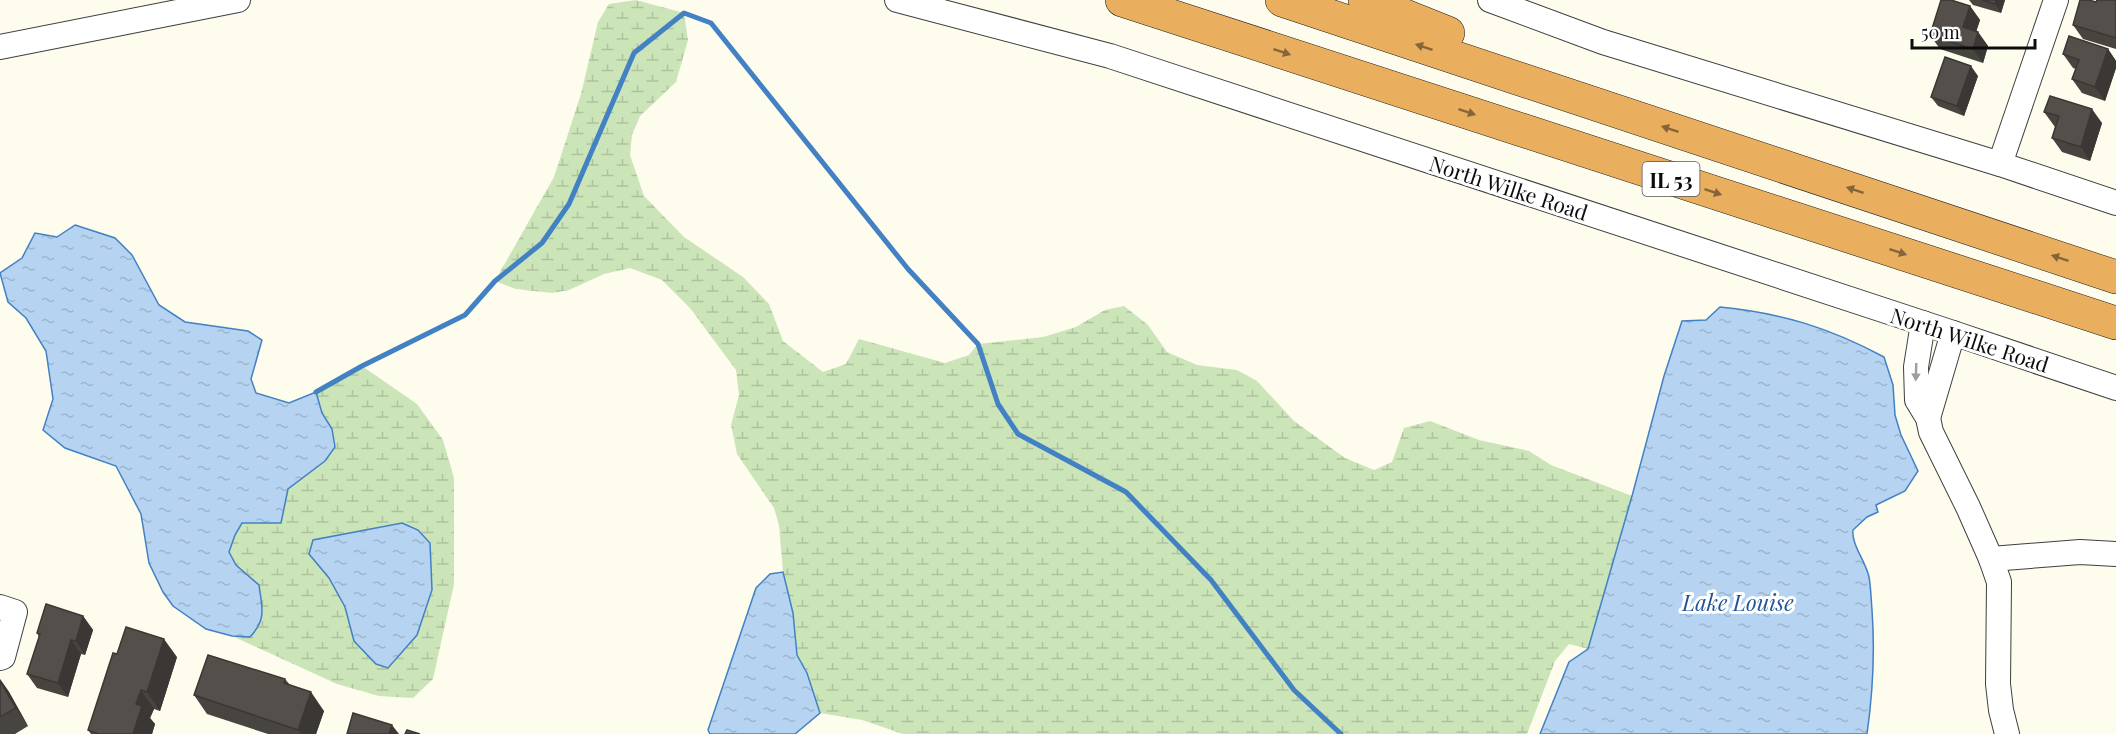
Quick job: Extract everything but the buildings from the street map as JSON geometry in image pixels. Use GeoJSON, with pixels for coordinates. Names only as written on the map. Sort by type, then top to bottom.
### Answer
{"type":"FeatureCollection","features":[{"type":"Feature","properties":{"kind":"highway"},"geometry":{"type":"LineString","coordinates":[[1098,0],[1226,34]]}},
{"type":"Feature","properties":{"kind":"highway","name":"IL 53"},"geometry":{"type":"LineString","coordinates":[[1122,0],[2116,323]]}},
{"type":"Feature","properties":{"kind":"highway","name":"IL 53"},"geometry":{"type":"LineString","coordinates":[[1282,0],[2116,277]]}},
{"type":"Feature","properties":{"kind":"highway"},"geometry":{"type":"LineString","coordinates":[[1365,0],[1455,36],[1520,79]]}},
{"type":"Feature","properties":{"kind":"street"},"geometry":{"type":"LineString","coordinates":[[0,47],[238,0]]}},
{"type":"Feature","properties":{"kind":"street","name":"North Wilke Road"},"geometry":{"type":"LineString","coordinates":[[897,0],[1120,59],[2116,388]]}},
{"type":"Feature","properties":{"kind":"street"},"geometry":{"type":"LineString","coordinates":[[1490,0],[1603,42],[2000,164],[2116,203]]}},
{"type":"Feature","properties":{"kind":"street"},"geometry":{"type":"LineString","coordinates":[[2000,164],[2056,0]]}},
{"type":"Feature","properties":{"kind":"street"},"geometry":{"type":"LineString","coordinates":[[1923,323],[1916,368],[1917,400],[1928,418],[1931,432],[1991,559],[1999,582],[1998,684],[2007,734]]}},
{"type":"Feature","properties":{"kind":"street"},"geometry":{"type":"LineString","coordinates":[[1928,418],[1953,333]]}},
{"type":"Feature","properties":{"kind":"street"},"geometry":{"type":"LineString","coordinates":[[1991,559],[2080,552],[2116,554]]}},
{"type":"Feature","properties":{"kind":"street"},"geometry":{"type":"LineString","coordinates":[[0,607],[15,612],[3,657],[0,658]]}},
{"type":"Feature","properties":{"kind":"green space"},"geometry":{"type":"Polygon","coordinates":[[[636,0],[684,13],[688,40],[676,82],[640,116],[632,135],[630,155],[644,196],[684,237],[743,277],[769,304],[783,341],[823,372],[846,364],[859,339],[945,363],[969,355],[978,344],[1043,337],[1076,327],[1105,310],[1124,306],[1148,325],[1167,352],[1197,365],[1237,370],[1257,381],[1294,421],[1345,458],[1374,470],[1392,462],[1404,428],[1430,421],[1479,440],[1529,451],[1551,465],[1632,496],[1588,649],[1569,644],[1555,661],[1527,734],[903,734],[862,720],[820,713],[807,673],[797,655],[793,613],[783,572],[779,525],[774,508],[737,454],[731,425],[739,395],[736,370],[690,308],[662,280],[630,268],[604,274],[569,290],[552,293],[516,289],[495,281],[554,177],[581,94],[598,22],[609,4],[636,0]]]}},
{"type":"Feature","properties":{"kind":"green space"},"geometry":{"type":"Polygon","coordinates":[[[362,366],[417,404],[443,440],[454,478],[454,584],[433,679],[413,698],[379,696],[337,684],[232,636],[250,637],[259,585],[236,565],[229,552],[235,535],[242,523],[281,523],[287,489],[325,461],[332,429],[322,413],[316,392],[362,366]],[[402,523],[314,540],[309,554],[329,578],[345,607],[354,641],[388,668],[417,635],[402,523]]]}},
{"type":"Feature","properties":{"kind":"water"},"geometry":{"type":"Polygon","coordinates":[[[75,225],[115,238],[132,255],[159,305],[185,322],[248,331],[262,340],[251,379],[256,393],[289,403],[316,392],[322,413],[332,429],[335,447],[325,461],[288,489],[281,523],[242,523],[235,535],[229,552],[236,565],[259,585],[261,619],[250,637],[232,636],[206,629],[173,606],[163,592],[149,563],[141,514],[116,466],[65,448],[43,430],[53,399],[46,351],[26,318],[8,302],[0,273],[22,258],[35,233],[57,237],[75,225]]]}},
{"type":"Feature","properties":{"kind":"water","name":"Lake Louise"},"geometry":{"type":"Polygon","coordinates":[[[1720,307],[1764,313],[1805,323],[1884,357],[1893,385],[1895,415],[1901,435],[1918,471],[1905,491],[1876,505],[1878,512],[1867,517],[1853,530],[1854,541],[1869,577],[1871,594],[1873,657],[1867,734],[1540,734],[1569,662],[1588,649],[1664,376],[1682,321],[1706,320],[1720,307]]]}},
{"type":"Feature","properties":{"kind":"water"},"geometry":{"type":"Polygon","coordinates":[[[402,523],[418,530],[430,543],[432,590],[417,635],[388,668],[376,664],[354,641],[345,607],[329,578],[309,554],[313,540],[402,523]]]}},
{"type":"Feature","properties":{"kind":"water"},"geometry":{"type":"Polygon","coordinates":[[[783,572],[793,613],[797,655],[807,673],[820,713],[795,734],[710,734],[708,730],[756,588],[770,574],[783,572]]]}},
{"type":"Feature","properties":{"kind":"waterway"},"geometry":{"type":"LineString","coordinates":[[316,392],[362,366],[465,315],[495,281],[542,243],[569,204],[634,53],[684,13],[711,23],[908,269],[978,344],[998,404],[1018,434],[1126,492],[1211,580],[1294,690],[1341,734]]}}]}
